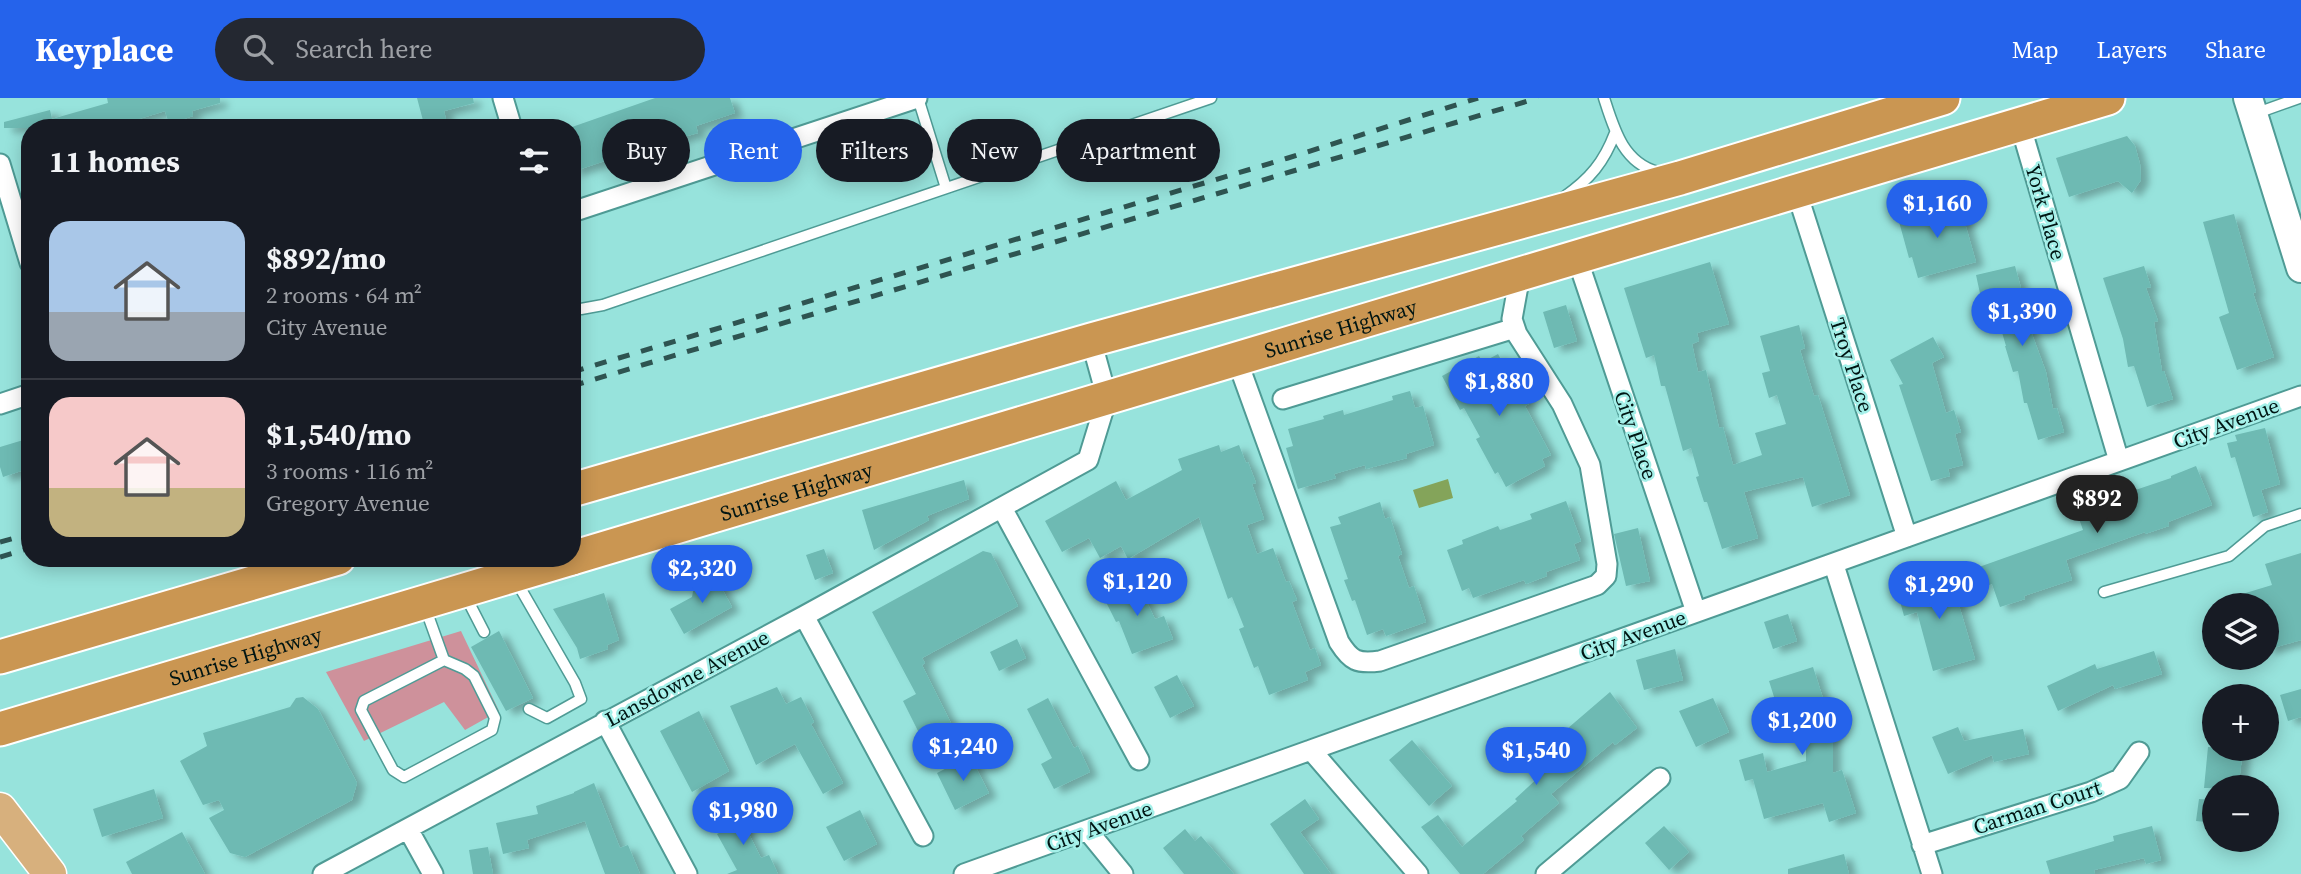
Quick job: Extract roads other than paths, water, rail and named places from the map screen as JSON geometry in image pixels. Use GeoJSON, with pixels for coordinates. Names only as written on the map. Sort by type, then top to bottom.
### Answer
{"type":"FeatureCollection","features":[{"type":"Feature","properties":{"kind":"highway"},"geometry":{"type":"LineString","coordinates":[[581,487],[1091,341],[1680,178],[1943,98]]}},
{"type":"Feature","properties":{"kind":"highway","name":"Sunrise Highway"},"geometry":{"type":"LineString","coordinates":[[581,555],[2108,98]]}},
{"type":"Feature","properties":{"kind":"highway"},"geometry":{"type":"LineString","coordinates":[[0,657],[307,567]]}},
{"type":"Feature","properties":{"kind":"highway","name":"Sunrise Highway"},"geometry":{"type":"LineString","coordinates":[[0,729],[542,567]]}},
{"type":"Feature","properties":{"kind":"main road"},"geometry":{"type":"LineString","coordinates":[[2250,106],[2286,202],[2301,268]]}},
{"type":"Feature","properties":{"kind":"main road"},"geometry":{"type":"LineString","coordinates":[[0,809],[50,874]]}},
{"type":"Feature","properties":{"kind":"street"},"geometry":{"type":"LineString","coordinates":[[503,98],[509,119]]}},
{"type":"Feature","properties":{"kind":"street"},"geometry":{"type":"LineString","coordinates":[[581,209],[917,98]]}},
{"type":"Feature","properties":{"kind":"street","name":"York Place"},"geometry":{"type":"LineString","coordinates":[[2020,124],[2119,461]]}},
{"type":"Feature","properties":{"kind":"street"},"geometry":{"type":"LineString","coordinates":[[0,164],[21,233]]}},
{"type":"Feature","properties":{"kind":"street","name":"Troy Place"},"geometry":{"type":"LineString","coordinates":[[1797,193],[1907,537]]}},
{"type":"Feature","properties":{"kind":"street","name":"City Place"},"geometry":{"type":"LineString","coordinates":[[1577,258],[1696,612]]}},
{"type":"Feature","properties":{"kind":"street"},"geometry":{"type":"LineString","coordinates":[[1237,360],[1339,642],[1348,657],[1363,663],[1380,660],[1597,585],[1606,576],[1607,564],[1590,465],[1562,404],[1515,328],[1513,319],[1520,275]]}},
{"type":"Feature","properties":{"kind":"street"},"geometry":{"type":"LineString","coordinates":[[1283,399],[1515,328]]}},
{"type":"Feature","properties":{"kind":"street"},"geometry":{"type":"LineString","coordinates":[[1091,341],[1107,398]]}},
{"type":"Feature","properties":{"kind":"street","name":"City Avenue"},"geometry":{"type":"LineString","coordinates":[[964,874],[2301,396]]}},
{"type":"Feature","properties":{"kind":"street"},"geometry":{"type":"LineString","coordinates":[[0,404],[21,397]]}},
{"type":"Feature","properties":{"kind":"street","name":"Lansdowne Avenue"},"geometry":{"type":"LineString","coordinates":[[323,874],[1088,460],[1107,398]]}},
{"type":"Feature","properties":{"kind":"street"},"geometry":{"type":"LineString","coordinates":[[1002,508],[1139,760]]}},
{"type":"Feature","properties":{"kind":"street"},"geometry":{"type":"LineString","coordinates":[[1834,565],[1932,874]]}},
{"type":"Feature","properties":{"kind":"street"},"geometry":{"type":"LineString","coordinates":[[804,616],[923,836]]}},
{"type":"Feature","properties":{"kind":"street"},"geometry":{"type":"LineString","coordinates":[[605,721],[687,874]]}},
{"type":"Feature","properties":{"kind":"street"},"geometry":{"type":"LineString","coordinates":[[1311,750],[1418,874]]}},
{"type":"Feature","properties":{"kind":"street","name":"Carman Court"},"geometry":{"type":"LineString","coordinates":[[1922,845],[2091,792],[2120,779],[2139,752]]}},
{"type":"Feature","properties":{"kind":"street"},"geometry":{"type":"LineString","coordinates":[[1546,874],[1660,778]]}},
{"type":"Feature","properties":{"kind":"street"},"geometry":{"type":"LineString","coordinates":[[408,829],[433,874]]}},
{"type":"Feature","properties":{"kind":"street"},"geometry":{"type":"LineString","coordinates":[[1087,830],[1123,874]]}},
{"type":"Feature","properties":{"kind":"lane"},"geometry":{"type":"LineString","coordinates":[[917,98],[946,188]]}},
{"type":"Feature","properties":{"kind":"lane"},"geometry":{"type":"LineString","coordinates":[[581,309],[603,305],[1211,98]]}},
{"type":"Feature","properties":{"kind":"lane"},"geometry":{"type":"LineString","coordinates":[[1604,98],[1615,133],[1637,163],[1646,169],[1680,178]]}},
{"type":"Feature","properties":{"kind":"lane"},"geometry":{"type":"LineString","coordinates":[[2250,106],[2299,98]]}},
{"type":"Feature","properties":{"kind":"lane"},"geometry":{"type":"LineString","coordinates":[[1525,222],[1568,195],[1590,177],[1606,155],[1615,133]]}},
{"type":"Feature","properties":{"kind":"lane"},"geometry":{"type":"LineString","coordinates":[[2104,592],[2229,556],[2265,526],[2301,514]]}},
{"type":"Feature","properties":{"kind":"lane"},"geometry":{"type":"LineString","coordinates":[[513,576],[575,683],[581,699],[547,718],[529,709]]}},
{"type":"Feature","properties":{"kind":"lane"},"geometry":{"type":"LineString","coordinates":[[463,591],[484,632]]}},
{"type":"Feature","properties":{"kind":"lane"},"geometry":{"type":"LineString","coordinates":[[424,602],[444,660],[474,676],[495,718],[492,730],[404,777],[393,770],[361,710],[364,701],[444,660]]}},
{"type":"Feature","properties":{"kind":"railway"},"geometry":{"type":"LineString","coordinates":[[581,369],[1288,158],[1478,98]]}},
{"type":"Feature","properties":{"kind":"railway"},"geometry":{"type":"LineString","coordinates":[[581,383],[1538,98]]}},
{"type":"Feature","properties":{"kind":"railway"},"geometry":{"type":"LineString","coordinates":[[0,542],[21,536]]}},
{"type":"Feature","properties":{"kind":"railway"},"geometry":{"type":"LineString","coordinates":[[0,557],[21,551]]}}]}
